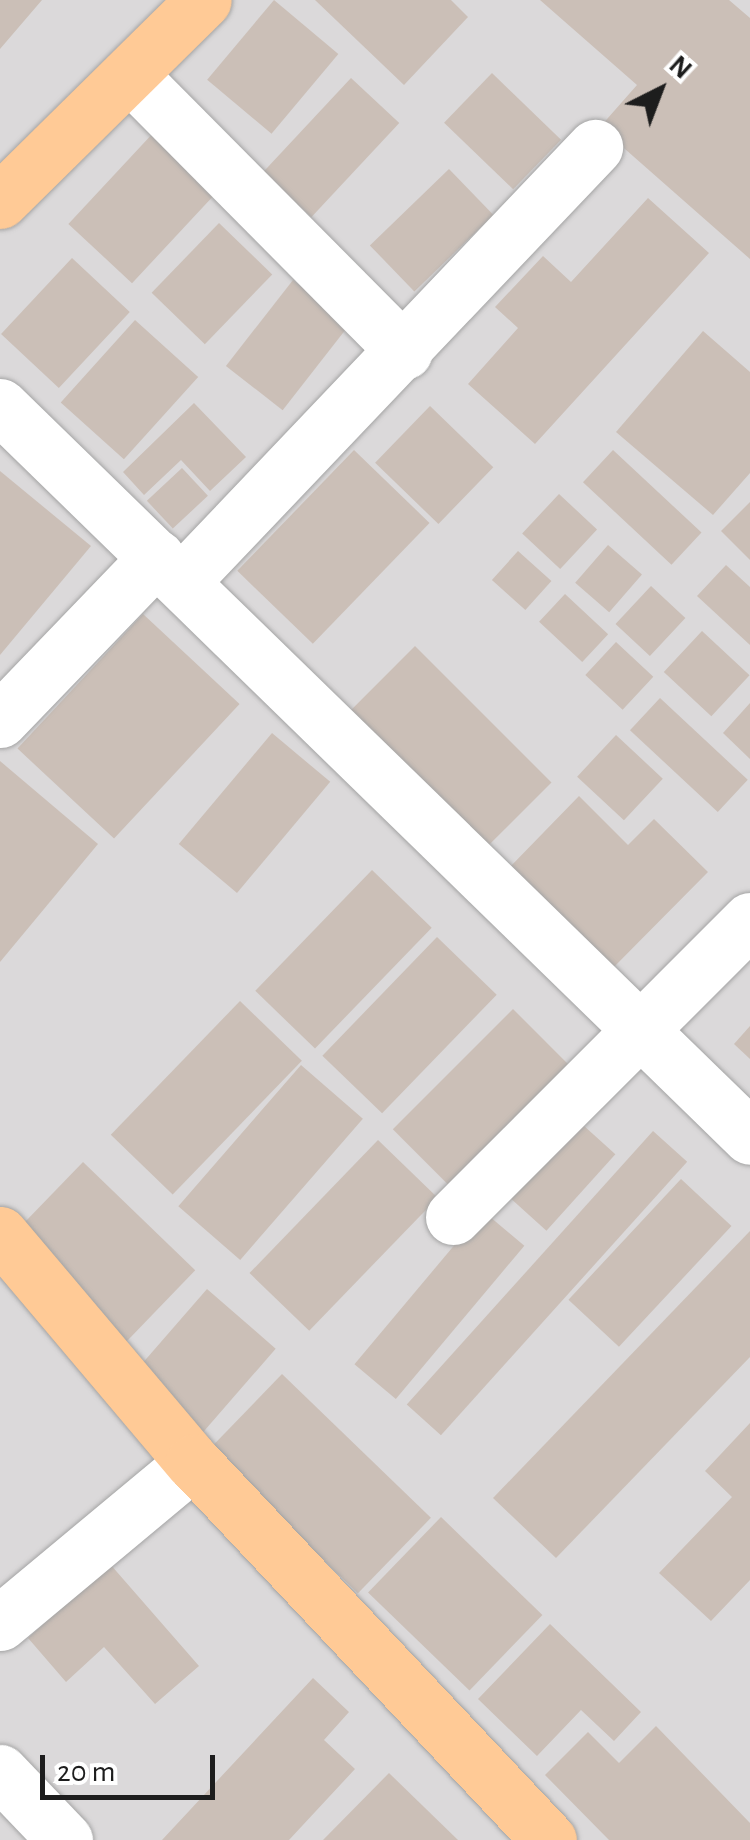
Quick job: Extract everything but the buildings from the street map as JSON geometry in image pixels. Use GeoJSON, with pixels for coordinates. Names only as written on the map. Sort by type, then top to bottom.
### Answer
{"type":"FeatureCollection","features":[{"type":"Feature","properties":{"kind":"main road"},"geometry":{"type":"LineString","coordinates":[[3,192],[132,76],[204,0]]}},
{"type":"Feature","properties":{"kind":"main road"},"geometry":{"type":"LineString","coordinates":[[0,1234],[194,1462],[549,1840]]}},
{"type":"Feature","properties":{"kind":"street"},"geometry":{"type":"LineString","coordinates":[[132,76],[405,352]]}},
{"type":"Feature","properties":{"kind":"street"},"geometry":{"type":"LineString","coordinates":[[0,720],[405,352],[595,146]]}},
{"type":"Feature","properties":{"kind":"street"},"geometry":{"type":"LineString","coordinates":[[0,406],[170,568],[634,1032],[750,1138]]}},
{"type":"Feature","properties":{"kind":"street"},"geometry":{"type":"LineString","coordinates":[[453,1217],[750,920]]}},
{"type":"Feature","properties":{"kind":"street"},"geometry":{"type":"LineString","coordinates":[[0,1624],[194,1462]]}},
{"type":"Feature","properties":{"kind":"street"},"geometry":{"type":"LineString","coordinates":[[0,1772],[65,1840]]}},
{"type":"Feature","properties":{"kind":"shaded area"},"geometry":{"type":"Polygon","coordinates":[[[0,0],[750,0],[750,1840],[0,1840],[0,0]]]}}]}
